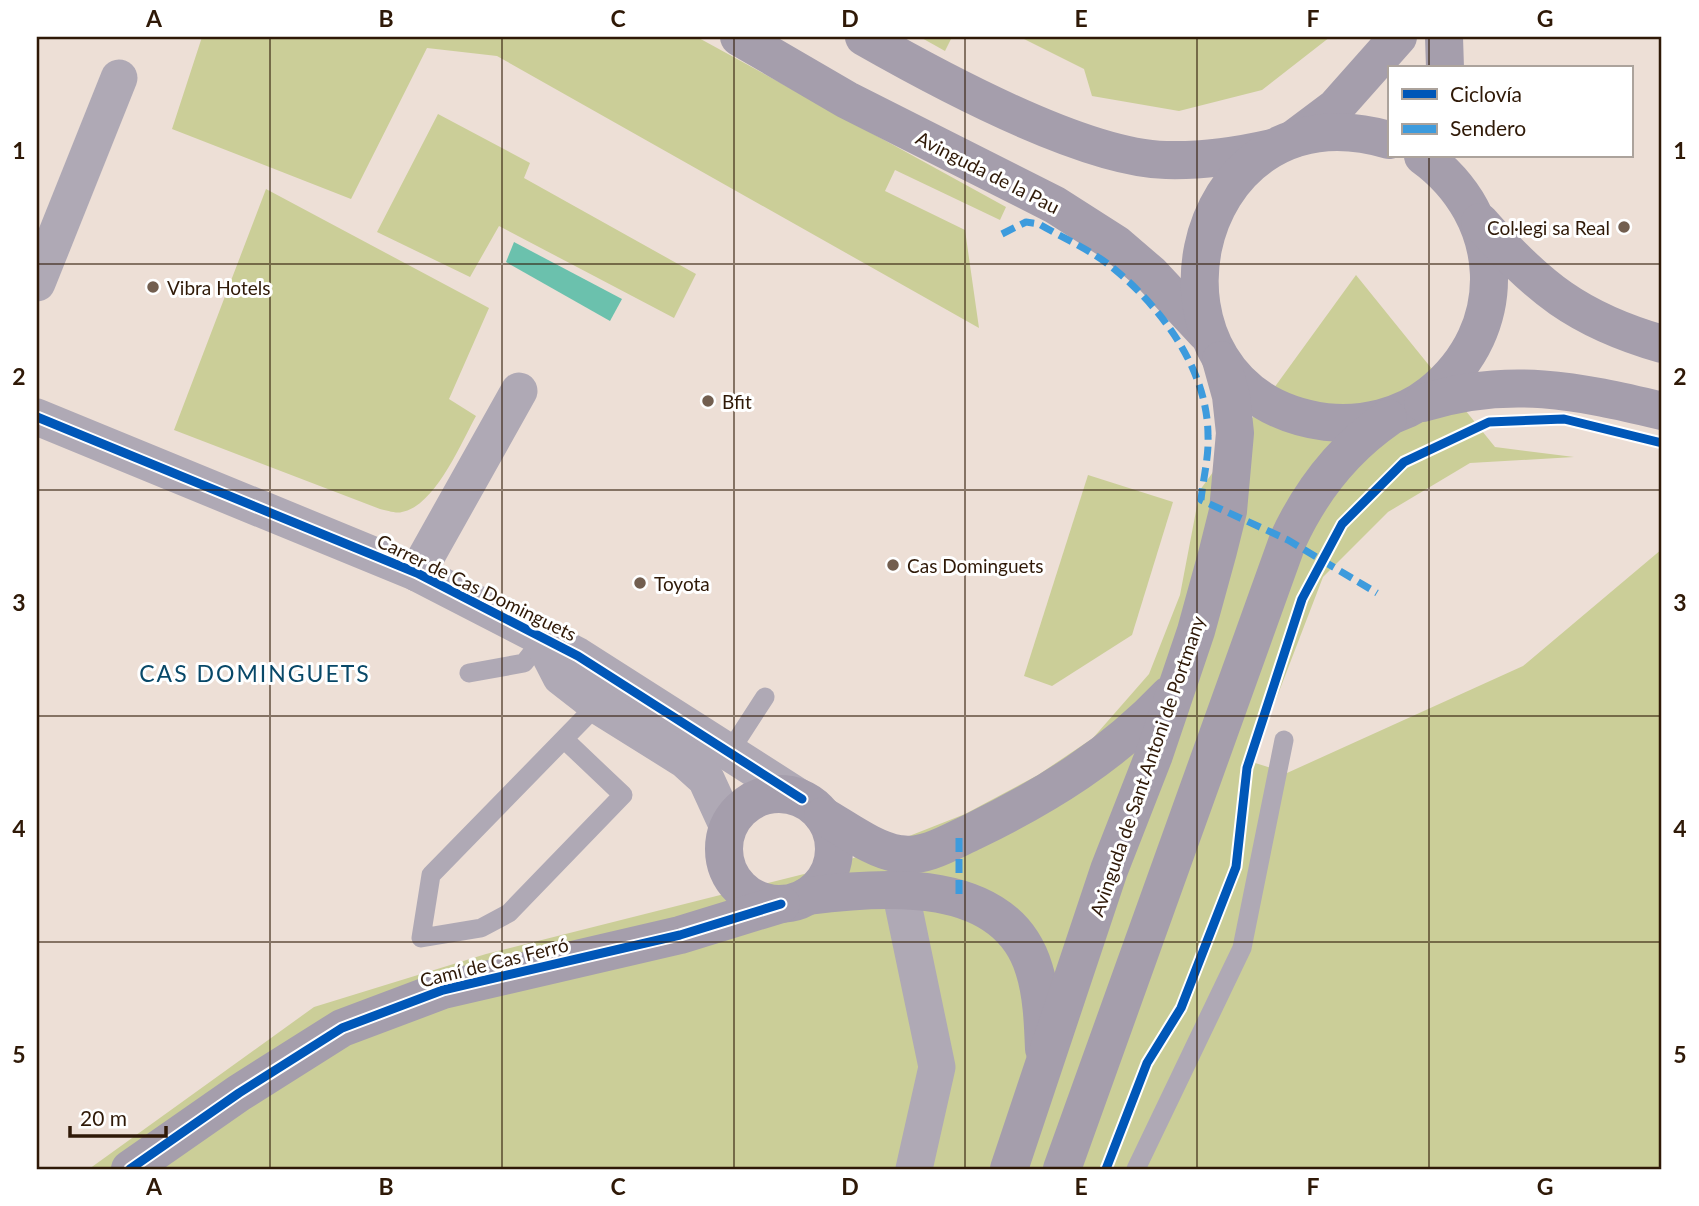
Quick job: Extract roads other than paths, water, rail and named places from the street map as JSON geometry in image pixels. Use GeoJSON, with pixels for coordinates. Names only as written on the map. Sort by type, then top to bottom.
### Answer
{"type":"FeatureCollection","features":[{"type":"Feature","properties":{"kind":"main road","name":"Avinguda de la Pau"},"geometry":{"type":"LineString","coordinates":[[738,37],[847,100],[1055,205],[1116,244],[1175,297],[1245,385],[1278,407],[1296,415],[1334,423],[1374,420],[1400,412]]}},
{"type":"Feature","properties":{"kind":"main road"},"geometry":{"type":"LineString","coordinates":[[864,37],[1022,117],[1120,152],[1163,160],[1237,156],[1343,132],[1388,140]]}},
{"type":"Feature","properties":{"kind":"main road","name":"Avinguda de Sant Antoni de Portmany"},"geometry":{"type":"LineString","coordinates":[[1009,1169],[1108,870],[1196,631],[1227,511],[1235,433],[1231,396],[1203,314],[1198,286],[1199,258],[1205,230],[1217,204],[1234,181],[1254,162],[1285,144],[1335,108],[1398,37]]}},
{"type":"Feature","properties":{"kind":"main road"},"geometry":{"type":"LineString","coordinates":[[1444,37],[1445,66]]}},
{"type":"Feature","properties":{"kind":"main road"},"geometry":{"type":"LineString","coordinates":[[1426,158],[1440,168],[1513,259],[1544,288],[1581,313],[1630,335],[1662,344]]}},
{"type":"Feature","properties":{"kind":"main road"},"geometry":{"type":"LineString","coordinates":[[1062,1169],[1287,540],[1302,509],[1323,478],[1351,447],[1444,383],[1460,366],[1480,327],[1489,283],[1488,261],[1460,158]]}},
{"type":"Feature","properties":{"kind":"main road"},"geometry":{"type":"LineString","coordinates":[[1400,412],[1445,396],[1497,387],[1564,390],[1662,411]]}},
{"type":"Feature","properties":{"kind":"main road"},"geometry":{"type":"LineString","coordinates":[[680,934],[719,884],[726,865],[724,844],[728,827],[744,807],[768,795],[785,794],[899,854],[931,850],[1025,807],[1069,780],[1138,728],[1176,689]]}},
{"type":"Feature","properties":{"kind":"main road"},"geometry":{"type":"LineString","coordinates":[[795,900],[824,880],[833,860],[834,844],[812,808]]}},
{"type":"Feature","properties":{"kind":"main road"},"geometry":{"type":"LineString","coordinates":[[726,865],[740,888],[752,898],[795,900],[847,891],[929,891],[959,898],[987,912],[1011,929],[1034,969],[1043,1018],[1045,1065]]}},
{"type":"Feature","properties":{"kind":"main road","name":"Camí de Cas Ferró"},"geometry":{"type":"LineString","coordinates":[[130,1169],[239,1093],[342,1028],[443,990],[680,934],[795,900]]}},
{"type":"Feature","properties":{"kind":"street"},"geometry":{"type":"LineString","coordinates":[[37,283],[119,78]]}},
{"type":"Feature","properties":{"kind":"street"},"geometry":{"type":"LineString","coordinates":[[417,573],[519,391]]}},
{"type":"Feature","properties":{"kind":"street","name":"Carrer de Cas Dominguets"},"geometry":{"type":"LineString","coordinates":[[37,418],[417,573],[542,640],[578,656],[730,751],[812,808]]}},
{"type":"Feature","properties":{"kind":"street","name":"Carrer de Cas Dominguets"},"geometry":{"type":"LineString","coordinates":[[542,640],[561,677],[597,705],[685,760],[706,779],[728,827]]}},
{"type":"Feature","properties":{"kind":"street"},"geometry":{"type":"LineString","coordinates":[[900,890],[937,1067],[914,1169]]}},
{"type":"Feature","properties":{"kind":"lane"},"geometry":{"type":"LineString","coordinates":[[469,673],[524,663],[542,640]]}},
{"type":"Feature","properties":{"kind":"lane"},"geometry":{"type":"LineString","coordinates":[[730,751],[765,697]]}},
{"type":"Feature","properties":{"kind":"lane"},"geometry":{"type":"LineString","coordinates":[[565,740],[623,795],[509,913],[481,928],[421,938],[431,876],[597,705]]}},
{"type":"Feature","properties":{"kind":"lane"},"geometry":{"type":"LineString","coordinates":[[1136,1169],[1242,948],[1284,740]]}},
{"type":"Feature","properties":{"kind":"water"},"geometry":{"type":"Polygon","coordinates":[[[514,242],[622,299],[610,321],[506,262],[514,242]]]}},
{"type":"Feature","properties":{"kind":"place","name":"Col·legi sa Real"},"geometry":{"type":"Point","coordinates":[1624,227]}},
{"type":"Feature","properties":{"kind":"place","name":"Vibra Hotels"},"geometry":{"type":"Point","coordinates":[153,287]}},
{"type":"Feature","properties":{"kind":"place","name":"Bfit"},"geometry":{"type":"Point","coordinates":[708,401]}},
{"type":"Feature","properties":{"kind":"place","name":"Cas Dominguets"},"geometry":{"type":"Point","coordinates":[893,565]}},
{"type":"Feature","properties":{"kind":"place","name":"Toyota"},"geometry":{"type":"Point","coordinates":[640,583]}},
{"type":"Feature","properties":{"kind":"district","name":"CAS DOMINGUETS"},"geometry":{"type":"Point","coordinates":[255,673]}}]}
